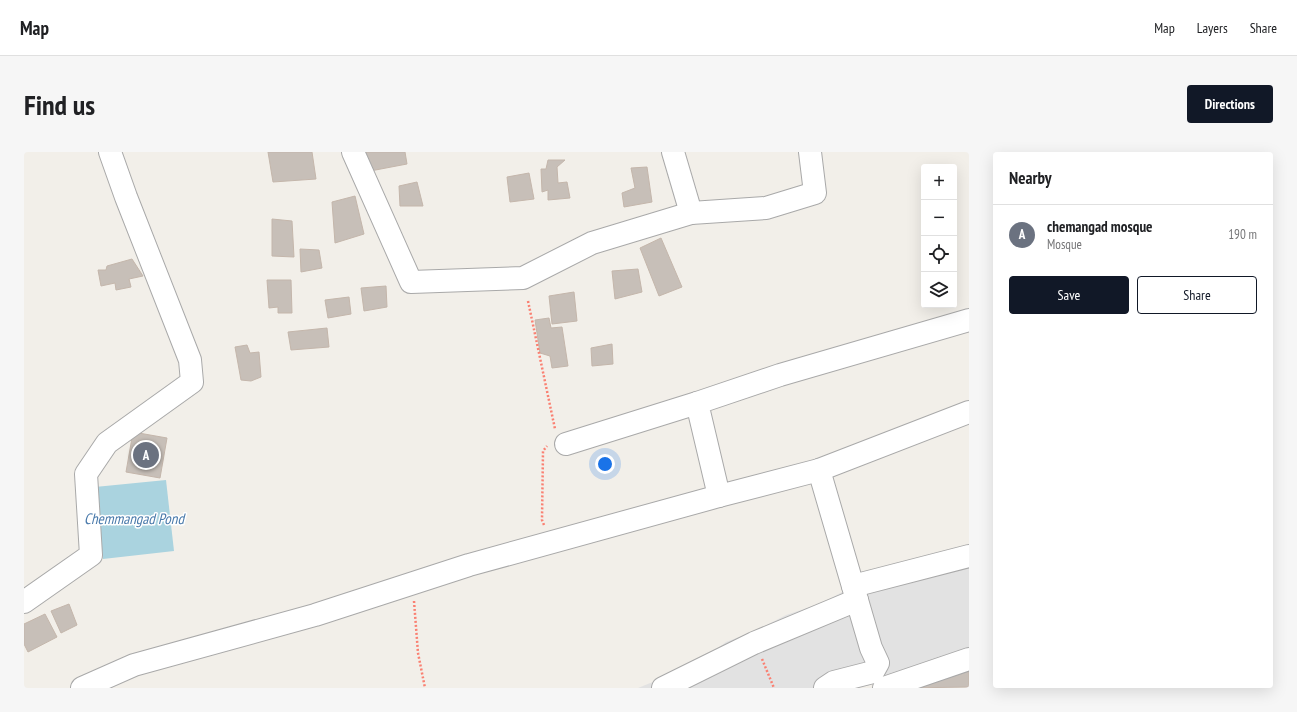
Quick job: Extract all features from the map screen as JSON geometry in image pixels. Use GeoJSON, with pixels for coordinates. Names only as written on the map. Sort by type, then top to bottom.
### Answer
{"type":"FeatureCollection","features":[{"type":"Feature","properties":{"kind":"street"},"geometry":{"type":"LineString","coordinates":[[24,602],[91,555],[86,474],[107,443],[192,382],[190,360],[126,197],[110,152]]}},
{"type":"Feature","properties":{"kind":"street"},"geometry":{"type":"LineString","coordinates":[[353,152],[411,282],[523,278],[592,244],[691,212],[766,208],[815,193],[810,152]]}},
{"type":"Feature","properties":{"kind":"street"},"geometry":{"type":"LineString","coordinates":[[673,152],[691,212]]}},
{"type":"Feature","properties":{"kind":"street"},"geometry":{"type":"LineString","coordinates":[[558,441],[697,403],[780,375],[969,320]]}},
{"type":"Feature","properties":{"kind":"street"},"geometry":{"type":"LineString","coordinates":[[697,403],[719,496]]}},
{"type":"Feature","properties":{"kind":"street"},"geometry":{"type":"LineString","coordinates":[[82,688],[134,665],[315,615],[469,565],[818,470],[969,412]]}},
{"type":"Feature","properties":{"kind":"street"},"geometry":{"type":"LineString","coordinates":[[818,470],[871,648],[878,663],[873,672],[834,682],[825,688]]}},
{"type":"Feature","properties":{"kind":"street"},"geometry":{"type":"LineString","coordinates":[[663,688],[855,593],[969,556]]}},
{"type":"Feature","properties":{"kind":"street"},"geometry":{"type":"LineString","coordinates":[[884,688],[969,660]]}},
{"type":"Feature","properties":{"kind":"path"},"geometry":{"type":"LineString","coordinates":[[528,301],[558,441],[543,451],[542,520],[550,542]]}},
{"type":"Feature","properties":{"kind":"path"},"geometry":{"type":"LineString","coordinates":[[421,581],[413,597],[418,653],[425,688]]}},
{"type":"Feature","properties":{"kind":"path"},"geometry":{"type":"LineString","coordinates":[[754,643],[774,688]]}},
{"type":"Feature","properties":{"kind":"shaded area"},"geometry":{"type":"Polygon","coordinates":[[[969,565],[969,651],[904,672],[870,685],[854,688],[638,688],[697,664],[726,642],[755,631],[786,615],[822,603],[853,586],[969,565]]]}},
{"type":"Feature","properties":{"kind":"water","name":"Chemmangad Pond"},"geometry":{"type":"Polygon","coordinates":[[[166,480],[174,551],[103,559],[95,487],[166,480]]]}},
{"type":"Feature","properties":{"kind":"building"},"geometry":{"type":"Polygon","coordinates":[[[268,152],[312,152],[316,179],[273,182],[268,152]]]}},
{"type":"Feature","properties":{"kind":"building"},"geometry":{"type":"Polygon","coordinates":[[[361,152],[405,152],[407,164],[365,172],[361,152]]]}},
{"type":"Feature","properties":{"kind":"building"},"geometry":{"type":"Polygon","coordinates":[[[548,160],[565,160],[557,167],[558,183],[567,182],[570,198],[548,200],[548,190],[542,192],[541,169],[546,169],[548,160]]]}},
{"type":"Feature","properties":{"kind":"building"},"geometry":{"type":"Polygon","coordinates":[[[647,167],[652,202],[624,207],[622,193],[635,188],[631,168],[647,167]]]}},
{"type":"Feature","properties":{"kind":"building"},"geometry":{"type":"Polygon","coordinates":[[[529,173],[534,199],[510,202],[507,177],[529,173]]]}},
{"type":"Feature","properties":{"kind":"building"},"geometry":{"type":"Polygon","coordinates":[[[417,182],[423,206],[400,206],[399,186],[417,182]]]}},
{"type":"Feature","properties":{"kind":"building"},"geometry":{"type":"Polygon","coordinates":[[[355,196],[364,234],[335,243],[332,202],[355,196]]]}},
{"type":"Feature","properties":{"kind":"building"},"geometry":{"type":"Polygon","coordinates":[[[272,219],[292,221],[294,257],[272,256],[272,219]]]}},
{"type":"Feature","properties":{"kind":"building"},"geometry":{"type":"Polygon","coordinates":[[[661,238],[682,287],[659,296],[640,248],[661,238]]]}},
{"type":"Feature","properties":{"kind":"building"},"geometry":{"type":"Polygon","coordinates":[[[300,249],[319,250],[322,268],[301,272],[300,249]]]}},
{"type":"Feature","properties":{"kind":"building"},"geometry":{"type":"Polygon","coordinates":[[[132,259],[143,276],[129,279],[131,287],[116,290],[115,283],[101,286],[98,270],[106,270],[107,266],[132,259]]]}},
{"type":"Feature","properties":{"kind":"building"},"geometry":{"type":"Polygon","coordinates":[[[638,269],[642,292],[615,299],[612,271],[638,269]]]}},
{"type":"Feature","properties":{"kind":"building"},"geometry":{"type":"Polygon","coordinates":[[[267,280],[291,280],[292,313],[278,313],[278,307],[269,308],[267,280]]]}},
{"type":"Feature","properties":{"kind":"building"},"geometry":{"type":"Polygon","coordinates":[[[386,286],[387,307],[364,311],[361,288],[386,286]]]}},
{"type":"Feature","properties":{"kind":"building"},"geometry":{"type":"Polygon","coordinates":[[[574,292],[577,321],[552,324],[549,296],[574,292]]]}},
{"type":"Feature","properties":{"kind":"building"},"geometry":{"type":"Polygon","coordinates":[[[349,297],[351,314],[328,318],[325,300],[349,297]]]}},
{"type":"Feature","properties":{"kind":"building"},"geometry":{"type":"Polygon","coordinates":[[[549,318],[551,328],[562,327],[568,366],[552,368],[550,356],[540,353],[535,320],[549,318]]]}},
{"type":"Feature","properties":{"kind":"building"},"geometry":{"type":"Polygon","coordinates":[[[327,328],[329,347],[291,350],[288,332],[327,328]]]}},
{"type":"Feature","properties":{"kind":"building"},"geometry":{"type":"Polygon","coordinates":[[[612,344],[613,364],[592,366],[591,348],[612,344]]]}},
{"type":"Feature","properties":{"kind":"building"},"geometry":{"type":"Polygon","coordinates":[[[247,345],[250,353],[259,352],[261,377],[251,381],[241,380],[235,347],[247,345]]]}},
{"type":"Feature","properties":{"kind":"building"},"geometry":{"type":"Polygon","coordinates":[[[133,432],[167,438],[160,478],[126,472],[133,432]]]}},
{"type":"Feature","properties":{"kind":"building"},"geometry":{"type":"Polygon","coordinates":[[[69,604],[77,625],[61,633],[51,611],[69,604]]]}},
{"type":"Feature","properties":{"kind":"building"},"geometry":{"type":"Polygon","coordinates":[[[45,614],[57,637],[28,652],[24,644],[24,624],[45,614]]]}},
{"type":"Feature","properties":{"kind":"building"},"geometry":{"type":"Polygon","coordinates":[[[969,669],[969,687],[904,688],[969,669]]]}},
{"type":"Feature","properties":{"kind":"place","name":"chemangad mosque"},"geometry":{"type":"Point","coordinates":[146,455]}}]}
